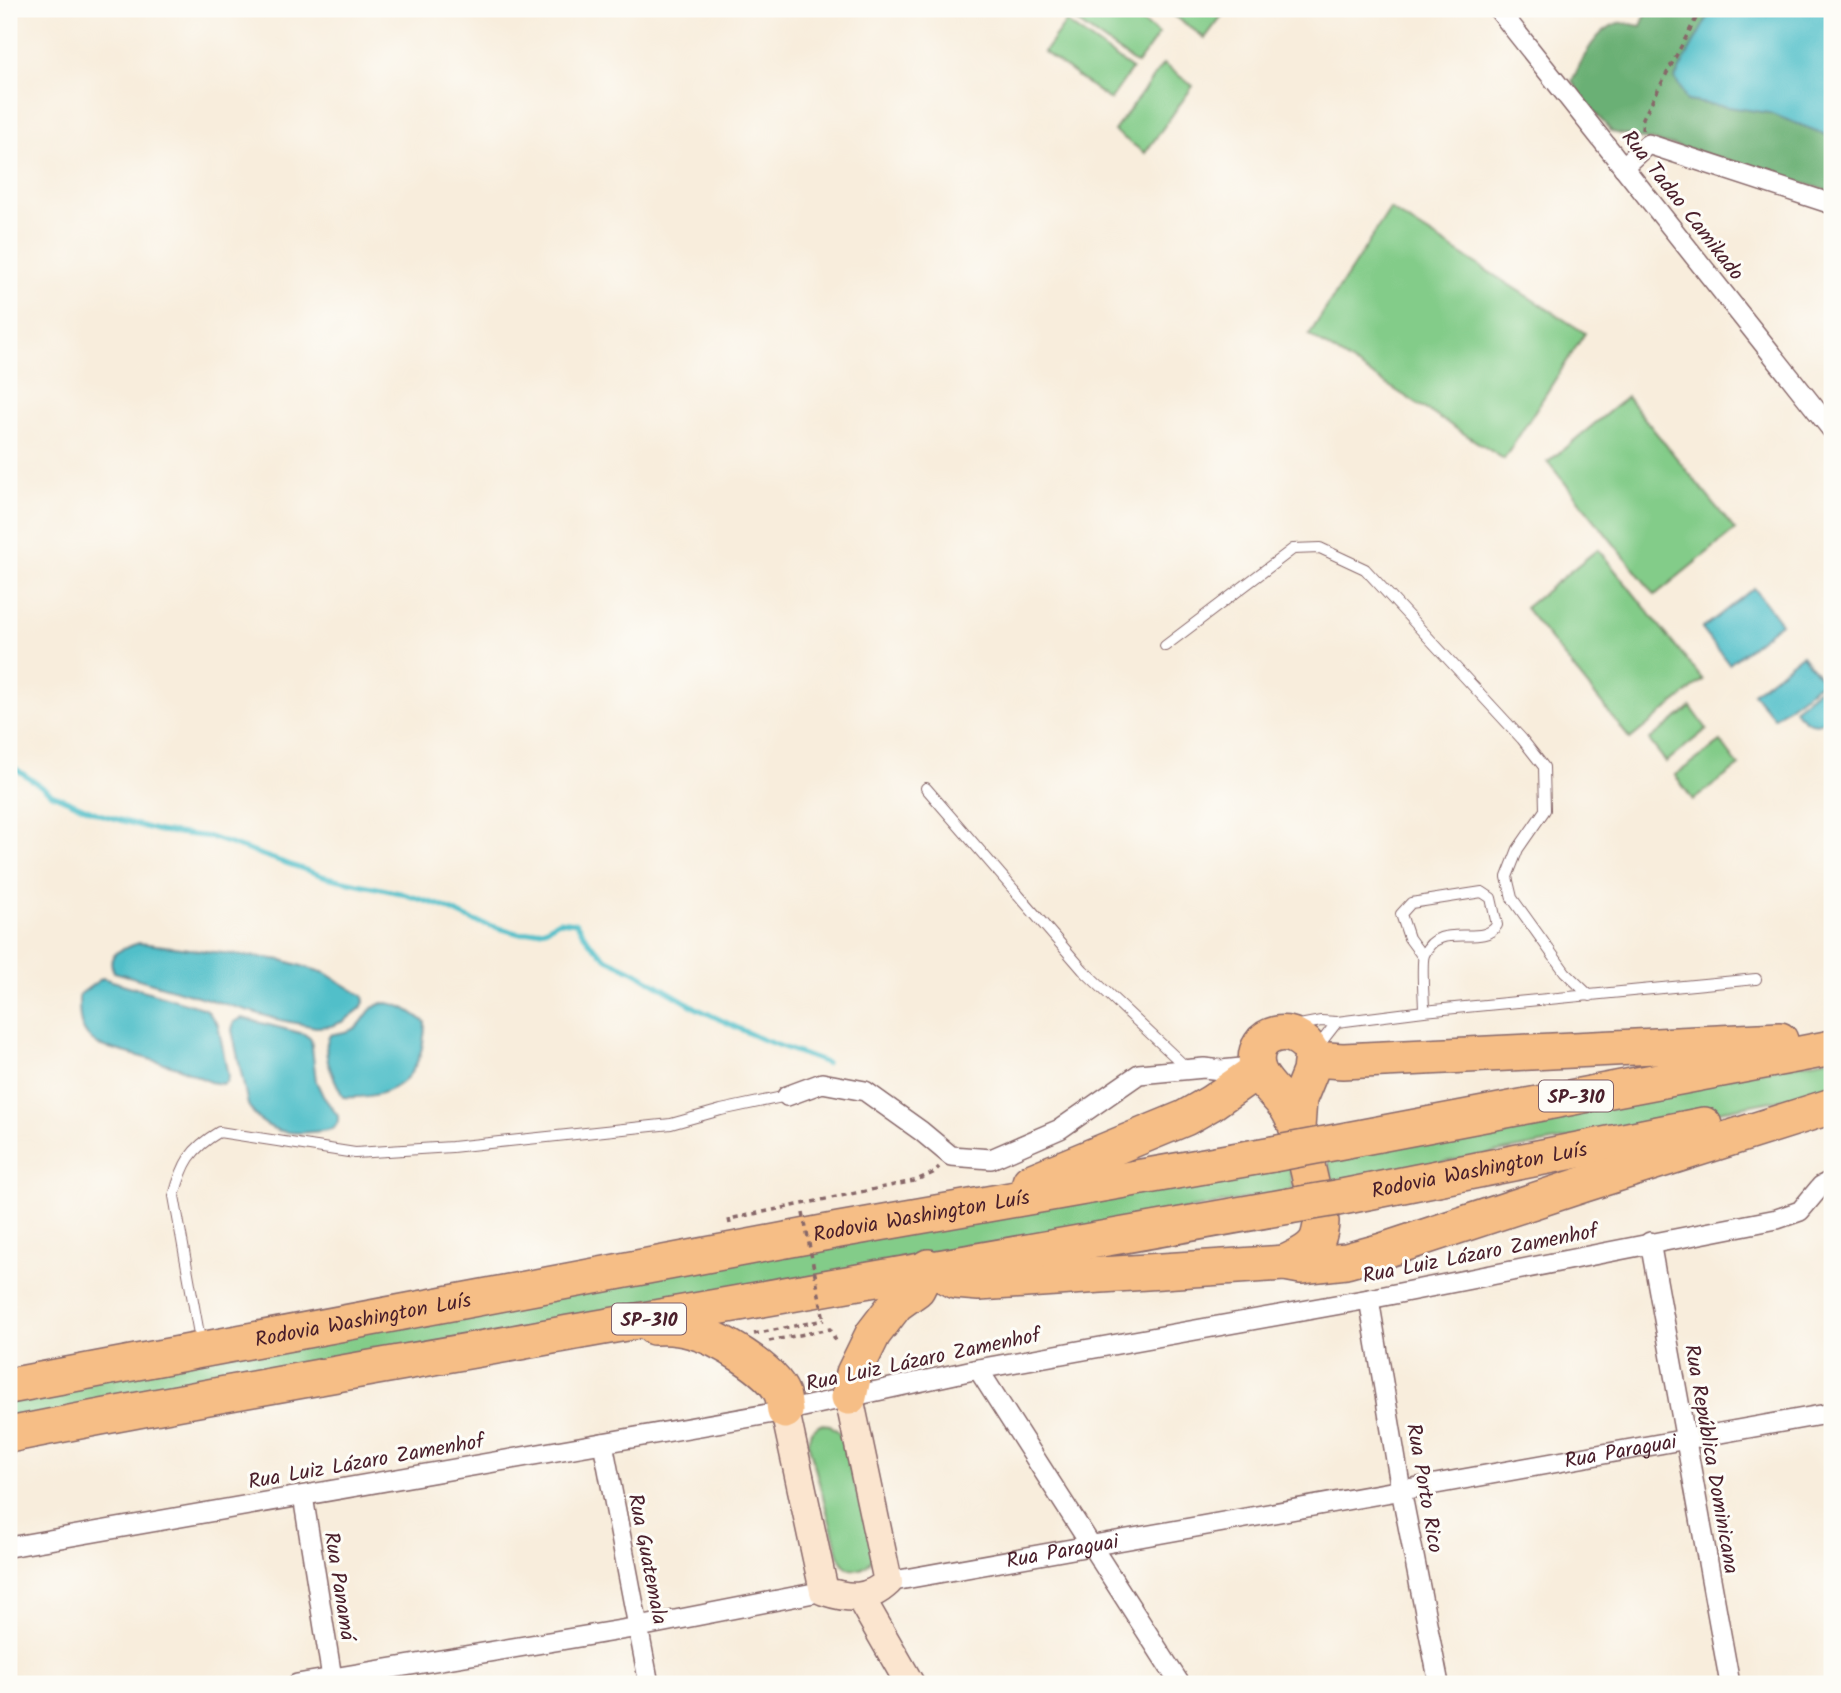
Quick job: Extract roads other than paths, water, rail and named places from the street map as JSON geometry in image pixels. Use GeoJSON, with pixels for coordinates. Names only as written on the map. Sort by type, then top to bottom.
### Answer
{"type":"FeatureCollection","features":[{"type":"Feature","properties":{"kind":"highway"},"geometry":{"type":"LineString","coordinates":[[1309,1137],[1258,1068],[1256,1057],[1259,1048],[1273,1035],[1283,1032],[1301,1038],[1312,1058],[1310,1072],[1299,1099],[1336,1237],[1350,1245],[1382,1251]]}},
{"type":"Feature","properties":{"kind":"highway"},"geometry":{"type":"LineString","coordinates":[[1312,1058],[1343,1061],[1659,1044],[1832,1038]]}},
{"type":"Feature","properties":{"kind":"highway","name":"Rodovia Washington Luís"},"geometry":{"type":"LineString","coordinates":[[9,1386],[839,1230],[1273,1154],[1309,1137],[1832,1048]]}},
{"type":"Feature","properties":{"kind":"highway"},"geometry":{"type":"LineString","coordinates":[[839,1230],[1022,1186],[1185,1118],[1258,1068]]}},
{"type":"Feature","properties":{"kind":"highway","name":"Rodovia Washington Luís"},"geometry":{"type":"LineString","coordinates":[[9,1435],[152,1406],[928,1267],[1289,1206],[1329,1211],[1832,1100]]}},
{"type":"Feature","properties":{"kind":"highway"},"geometry":{"type":"LineString","coordinates":[[849,1397],[854,1373],[873,1334],[896,1304],[917,1289],[928,1267],[955,1281],[979,1283],[1285,1263],[1301,1266],[1346,1261],[1832,1106]]}},
{"type":"Feature","properties":{"kind":"highway"},"geometry":{"type":"LineString","coordinates":[[1285,1263],[1308,1250],[1317,1241],[1329,1211]]}},
{"type":"Feature","properties":{"kind":"highway"},"geometry":{"type":"LineString","coordinates":[[574,1332],[666,1326],[693,1331],[713,1339],[747,1359],[767,1375],[782,1394],[785,1411]]}},
{"type":"Feature","properties":{"kind":"street","name":"Rua Tadao Camikado"},"geometry":{"type":"LineString","coordinates":[[1497,9],[1832,430]]}},
{"type":"Feature","properties":{"kind":"street"},"geometry":{"type":"LineString","coordinates":[[1623,167],[1648,145],[1832,204]]}},
{"type":"Feature","properties":{"kind":"street"},"geometry":{"type":"LineString","coordinates":[[787,1096],[822,1083],[865,1091],[951,1156],[991,1159],[1060,1129],[1139,1074],[1188,1069],[1258,1068]]}},
{"type":"Feature","properties":{"kind":"street","name":"Rua Luiz Lázaro Zamenhof"},"geometry":{"type":"LineString","coordinates":[[9,1547],[785,1411],[978,1368],[1368,1298],[1789,1216],[1800,1211],[1821,1186],[1832,1180]]}},
{"type":"Feature","properties":{"kind":"street","name":"Rua República Dominicana"},"geometry":{"type":"LineString","coordinates":[[1650,1242],[1730,1684]]}},
{"type":"Feature","properties":{"kind":"street","name":"Rua Porto Rico"},"geometry":{"type":"LineString","coordinates":[[1368,1298],[1401,1490],[1439,1684]]}},
{"type":"Feature","properties":{"kind":"street"},"geometry":{"type":"LineString","coordinates":[[978,1368],[1180,1684]]}},
{"type":"Feature","properties":{"kind":"street"},"geometry":{"type":"LineString","coordinates":[[849,1397],[888,1582]]}},
{"type":"Feature","properties":{"kind":"street"},"geometry":{"type":"LineString","coordinates":[[785,1411],[824,1591]]}},
{"type":"Feature","properties":{"kind":"street","name":"Rua Paraguai"},"geometry":{"type":"LineString","coordinates":[[860,1597],[877,1593],[888,1582],[1832,1413]]}},
{"type":"Feature","properties":{"kind":"street","name":"Rua Guatemala"},"geometry":{"type":"LineString","coordinates":[[603,1443],[649,1684]]}},
{"type":"Feature","properties":{"kind":"street","name":"Rua Panamá"},"geometry":{"type":"LineString","coordinates":[[303,1496],[332,1681]]}},
{"type":"Feature","properties":{"kind":"street"},"geometry":{"type":"LineString","coordinates":[[297,1684],[332,1681],[639,1628],[824,1591],[840,1596],[860,1597],[911,1684]]}},
{"type":"Feature","properties":{"kind":"lane"},"geometry":{"type":"LineString","coordinates":[[1165,646],[1293,549],[1320,548],[1364,569],[1522,739],[1544,768],[1545,810],[1518,849],[1507,877],[1512,898],[1565,972],[1590,996]]}},
{"type":"Feature","properties":{"kind":"lane"},"geometry":{"type":"LineString","coordinates":[[926,788],[1083,970],[1188,1069]]}},
{"type":"Feature","properties":{"kind":"lane"},"geometry":{"type":"LineString","coordinates":[[1423,957],[1409,938],[1401,915],[1405,907],[1411,903],[1482,892],[1491,898],[1497,925],[1493,932],[1443,936],[1431,943],[1423,957],[1424,1011]]}},
{"type":"Feature","properties":{"kind":"lane"},"geometry":{"type":"LineString","coordinates":[[1273,1035],[1304,1023],[1337,1022],[1756,979]]}},
{"type":"Feature","properties":{"kind":"lane"},"geometry":{"type":"LineString","coordinates":[[1312,1058],[1337,1022]]}},
{"type":"Feature","properties":{"kind":"lane"},"geometry":{"type":"LineString","coordinates":[[202,1349],[174,1196],[181,1172],[192,1152],[219,1132],[355,1153],[452,1147],[671,1124],[787,1096]]}},
{"type":"Feature","properties":{"kind":"water"},"geometry":{"type":"Polygon","coordinates":[[[1712,9],[1832,9],[1832,137],[1769,113],[1687,101],[1675,78],[1712,9]]]}},
{"type":"Feature","properties":{"kind":"water"},"geometry":{"type":"Polygon","coordinates":[[[1754,588],[1781,623],[1729,664],[1702,629],[1754,588]]]}},
{"type":"Feature","properties":{"kind":"water"},"geometry":{"type":"Polygon","coordinates":[[[1802,655],[1823,681],[1774,718],[1753,693],[1802,655]]]}},
{"type":"Feature","properties":{"kind":"water"},"geometry":{"type":"Polygon","coordinates":[[[1820,688],[1831,701],[1831,718],[1815,724],[1802,718],[1794,709],[1820,688]]]}},
{"type":"Feature","properties":{"kind":"water"},"geometry":{"type":"Polygon","coordinates":[[[139,943],[282,960],[325,973],[363,996],[364,1002],[361,1008],[344,1021],[331,1026],[316,1027],[280,1020],[114,972],[112,960],[117,952],[139,943]]]}},
{"type":"Feature","properties":{"kind":"water"},"geometry":{"type":"Polygon","coordinates":[[[102,978],[206,1009],[218,1025],[227,1081],[223,1084],[210,1082],[178,1067],[98,1045],[91,1040],[81,1023],[79,995],[102,978]]]}},
{"type":"Feature","properties":{"kind":"water"},"geometry":{"type":"Polygon","coordinates":[[[383,1003],[401,1006],[425,1022],[419,1057],[404,1081],[392,1089],[362,1097],[343,1097],[327,1058],[327,1042],[330,1035],[355,1028],[371,1010],[383,1003]]]}},
{"type":"Feature","properties":{"kind":"water"},"geometry":{"type":"Polygon","coordinates":[[[242,1018],[304,1034],[311,1039],[316,1081],[338,1116],[334,1128],[292,1133],[267,1125],[254,1113],[248,1105],[232,1030],[234,1022],[242,1018]]]}},
{"type":"Feature","properties":{"kind":"waterway"},"geometry":{"type":"LineString","coordinates":[[9,764],[52,794],[99,814],[159,831],[210,837],[326,877],[400,893],[442,906],[474,921],[520,934],[545,929],[559,921],[576,923],[590,943],[607,959],[698,1009],[761,1039],[826,1063]]}}]}
